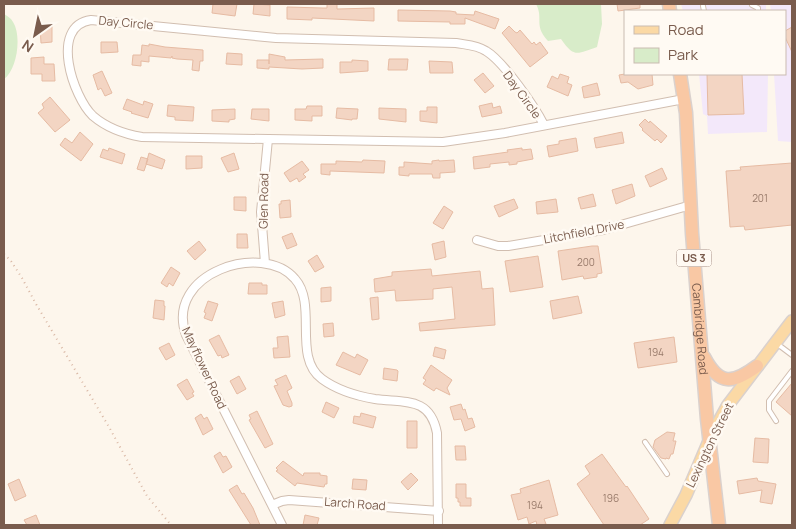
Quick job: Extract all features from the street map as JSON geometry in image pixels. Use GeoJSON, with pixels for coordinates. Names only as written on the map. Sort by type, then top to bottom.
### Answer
{"type":"FeatureCollection","features":[{"type":"Feature","properties":{"kind":"highway","name":"Cambridge Road"},"geometry":{"type":"LineString","coordinates":[[680,75],[684,99],[709,442],[719,525]]}},
{"type":"Feature","properties":{"kind":"highway"},"geometry":{"type":"LineString","coordinates":[[702,352],[713,372],[726,379],[738,378],[757,366]]}},
{"type":"Feature","properties":{"kind":"main road","name":"Lexington Street"},"geometry":{"type":"LineString","coordinates":[[670,525],[728,405],[792,321]]}},
{"type":"Feature","properties":{"kind":"street","name":"Day Circle"},"geometry":{"type":"LineString","coordinates":[[544,125],[535,108],[495,58],[485,50],[473,46],[456,43],[276,38],[109,21],[81,22],[72,29],[69,37],[70,69],[76,87],[93,116],[122,133],[154,138],[443,142],[505,133],[684,99]]}},
{"type":"Feature","properties":{"kind":"street","name":"Glen Road"},"geometry":{"type":"LineString","coordinates":[[265,263],[262,212],[268,139]]}},
{"type":"Feature","properties":{"kind":"street","name":"Litchfield Drive"},"geometry":{"type":"LineString","coordinates":[[477,240],[500,247],[508,246],[603,230],[691,205]]}},
{"type":"Feature","properties":{"kind":"street","name":"Mayflower Road"},"geometry":{"type":"LineString","coordinates":[[282,525],[182,323],[187,298],[195,286],[206,277],[224,268],[265,263],[288,272],[300,286],[304,308],[307,353],[311,365],[320,378],[342,390],[358,395],[417,404],[431,416],[436,433],[438,525]]}},
{"type":"Feature","properties":{"kind":"street","name":"Larch Road"},"geometry":{"type":"LineString","coordinates":[[272,505],[289,500],[438,511]]}},
{"type":"Feature","properties":{"kind":"lane"},"geometry":{"type":"LineString","coordinates":[[703,6],[704,10]]}},
{"type":"Feature","properties":{"kind":"lane"},"geometry":{"type":"LineString","coordinates":[[776,342],[792,355]]}},
{"type":"Feature","properties":{"kind":"lane"},"geometry":{"type":"LineString","coordinates":[[776,420],[770,410],[769,401],[792,374]]}},
{"type":"Feature","properties":{"kind":"lane"},"geometry":{"type":"LineString","coordinates":[[645,442],[667,474]]}},
{"type":"Feature","properties":{"kind":"path"},"geometry":{"type":"LineString","coordinates":[[4,254],[22,278],[110,427],[147,496],[171,525]]}},
{"type":"Feature","properties":{"kind":"shaded area"},"geometry":{"type":"Polygon","coordinates":[[[681,4],[766,4],[766,10],[683,10],[681,4]]]}},
{"type":"Feature","properties":{"kind":"shaded area"},"geometry":{"type":"Polygon","coordinates":[[[770,4],[792,4],[792,142],[778,141],[774,75],[786,75],[786,10],[771,10],[770,4]]]}},
{"type":"Feature","properties":{"kind":"shaded area"},"geometry":{"type":"Polygon","coordinates":[[[699,75],[768,75],[767,132],[708,134],[707,116],[703,114],[699,75]]]}},
{"type":"Feature","properties":{"kind":"green space"},"geometry":{"type":"Polygon","coordinates":[[[536,4],[601,4],[602,24],[597,47],[576,53],[569,49],[561,39],[548,41],[541,31],[536,4]]]}},
{"type":"Feature","properties":{"kind":"green space"},"geometry":{"type":"Polygon","coordinates":[[[4,14],[10,18],[16,28],[18,44],[15,61],[4,79],[4,14]]]}},
{"type":"Feature","properties":{"kind":"building"},"geometry":{"type":"Polygon","coordinates":[[[213,4],[237,4],[235,16],[212,13],[213,4]]]}},
{"type":"Feature","properties":{"kind":"building"},"geometry":{"type":"Polygon","coordinates":[[[254,4],[270,5],[270,16],[253,14],[254,4]]]}},
{"type":"Feature","properties":{"kind":"building"},"geometry":{"type":"Polygon","coordinates":[[[327,4],[337,4],[337,9],[374,8],[374,21],[312,18],[312,20],[287,19],[287,7],[327,8],[327,4]]]}},
{"type":"Feature","properties":{"kind":"building"},"geometry":{"type":"Polygon","coordinates":[[[617,4],[640,4],[640,8],[618,11],[617,4]]]}},
{"type":"Feature","properties":{"kind":"building"},"geometry":{"type":"Polygon","coordinates":[[[398,10],[450,11],[456,12],[456,14],[474,15],[475,11],[499,19],[495,29],[465,18],[465,24],[398,21],[398,10]]]}},
{"type":"Feature","properties":{"kind":"building"},"geometry":{"type":"Polygon","coordinates":[[[52,25],[52,42],[41,43],[40,26],[52,25]]]}},
{"type":"Feature","properties":{"kind":"building"},"geometry":{"type":"Polygon","coordinates":[[[509,26],[517,33],[520,30],[532,44],[534,42],[536,45],[540,42],[548,53],[530,67],[502,33],[509,26]]]}},
{"type":"Feature","properties":{"kind":"building"},"geometry":{"type":"Polygon","coordinates":[[[792,27],[792,52],[786,39],[786,30],[792,27]]]}},
{"type":"Feature","properties":{"kind":"building"},"geometry":{"type":"Polygon","coordinates":[[[101,42],[117,42],[118,52],[101,53],[101,42]]]}},
{"type":"Feature","properties":{"kind":"building"},"geometry":{"type":"Polygon","coordinates":[[[149,44],[203,50],[203,61],[200,61],[199,71],[192,70],[193,60],[177,59],[172,58],[172,56],[171,58],[149,56],[149,62],[141,61],[141,66],[132,65],[133,55],[141,55],[142,45],[149,46],[149,44]]]}},
{"type":"Feature","properties":{"kind":"building"},"geometry":{"type":"Polygon","coordinates":[[[227,53],[242,54],[242,65],[226,64],[227,53]]]}},
{"type":"Feature","properties":{"kind":"building"},"geometry":{"type":"Polygon","coordinates":[[[269,54],[285,57],[285,60],[323,59],[323,68],[257,68],[257,60],[269,60],[269,54]]]}},
{"type":"Feature","properties":{"kind":"building"},"geometry":{"type":"Polygon","coordinates":[[[44,57],[44,64],[54,64],[55,81],[42,81],[42,74],[31,74],[31,58],[44,57]]]}},
{"type":"Feature","properties":{"kind":"building"},"geometry":{"type":"Polygon","coordinates":[[[389,59],[408,59],[407,70],[388,70],[389,59]]]}},
{"type":"Feature","properties":{"kind":"building"},"geometry":{"type":"Polygon","coordinates":[[[352,60],[368,61],[368,71],[340,73],[340,62],[352,62],[352,60]]]}},
{"type":"Feature","properties":{"kind":"building"},"geometry":{"type":"Polygon","coordinates":[[[429,61],[452,62],[453,73],[430,73],[429,61]]]}},
{"type":"Feature","properties":{"kind":"building"},"geometry":{"type":"Polygon","coordinates":[[[102,71],[112,93],[105,96],[101,88],[98,90],[93,75],[102,71]]]}},
{"type":"Feature","properties":{"kind":"building"},"geometry":{"type":"Polygon","coordinates":[[[483,73],[494,86],[485,93],[474,80],[483,73]]]}},
{"type":"Feature","properties":{"kind":"building"},"geometry":{"type":"Polygon","coordinates":[[[560,74],[569,77],[567,83],[572,85],[568,96],[547,87],[552,76],[558,79],[560,74]]]}},
{"type":"Feature","properties":{"kind":"building"},"geometry":{"type":"Polygon","coordinates":[[[619,75],[652,75],[653,85],[638,89],[628,82],[621,83],[619,75]]]}},
{"type":"Feature","properties":{"kind":"building"},"geometry":{"type":"Polygon","coordinates":[[[707,75],[742,75],[744,114],[708,115],[707,75]]]}},
{"type":"Feature","properties":{"kind":"building"},"geometry":{"type":"Polygon","coordinates":[[[597,83],[600,95],[584,98],[582,87],[597,83]]]}},
{"type":"Feature","properties":{"kind":"building"},"geometry":{"type":"Polygon","coordinates":[[[50,97],[70,120],[55,132],[38,113],[44,108],[42,104],[50,97]]]}},
{"type":"Feature","properties":{"kind":"building"},"geometry":{"type":"Polygon","coordinates":[[[127,99],[143,105],[144,101],[153,104],[148,118],[123,109],[127,99]]]}},
{"type":"Feature","properties":{"kind":"building"},"geometry":{"type":"Polygon","coordinates":[[[492,103],[493,108],[500,106],[502,113],[482,117],[479,106],[492,103]]]}},
{"type":"Feature","properties":{"kind":"building"},"geometry":{"type":"Polygon","coordinates":[[[168,105],[194,107],[193,121],[175,120],[175,117],[167,116],[168,105]]]}},
{"type":"Feature","properties":{"kind":"building"},"geometry":{"type":"Polygon","coordinates":[[[307,106],[322,106],[322,116],[312,116],[312,121],[295,120],[295,109],[306,109],[307,106]]]}},
{"type":"Feature","properties":{"kind":"building"},"geometry":{"type":"Polygon","coordinates":[[[427,107],[437,107],[437,123],[420,121],[420,111],[427,111],[427,107]]]}},
{"type":"Feature","properties":{"kind":"building"},"geometry":{"type":"Polygon","coordinates":[[[337,108],[358,109],[357,119],[336,118],[337,108]]]}},
{"type":"Feature","properties":{"kind":"building"},"geometry":{"type":"Polygon","coordinates":[[[379,108],[406,109],[406,122],[379,119],[379,108]]]}},
{"type":"Feature","properties":{"kind":"building"},"geometry":{"type":"Polygon","coordinates":[[[235,109],[235,119],[229,120],[229,122],[212,121],[212,110],[235,109]]]}},
{"type":"Feature","properties":{"kind":"building"},"geometry":{"type":"Polygon","coordinates":[[[252,109],[269,109],[269,121],[251,119],[252,109]]]}},
{"type":"Feature","properties":{"kind":"building"},"geometry":{"type":"Polygon","coordinates":[[[645,119],[667,136],[661,143],[657,139],[655,141],[642,130],[639,125],[645,119]]]}},
{"type":"Feature","properties":{"kind":"building"},"geometry":{"type":"Polygon","coordinates":[[[80,132],[93,144],[81,161],[60,145],[65,138],[72,143],[80,132]]]}},
{"type":"Feature","properties":{"kind":"building"},"geometry":{"type":"Polygon","coordinates":[[[622,132],[624,143],[596,148],[594,138],[622,132]]]}},
{"type":"Feature","properties":{"kind":"building"},"geometry":{"type":"Polygon","coordinates":[[[576,138],[578,151],[549,157],[547,146],[559,144],[559,141],[576,138]]]}},
{"type":"Feature","properties":{"kind":"building"},"geometry":{"type":"Polygon","coordinates":[[[109,148],[125,154],[122,164],[100,157],[103,149],[108,151],[109,148]]]}},
{"type":"Feature","properties":{"kind":"building"},"geometry":{"type":"Polygon","coordinates":[[[522,148],[522,150],[531,149],[533,159],[509,165],[509,162],[490,164],[490,167],[474,169],[473,157],[522,148]]]}},
{"type":"Feature","properties":{"kind":"building"},"geometry":{"type":"Polygon","coordinates":[[[149,153],[165,160],[162,169],[146,164],[149,153]]]}},
{"type":"Feature","properties":{"kind":"building"},"geometry":{"type":"Polygon","coordinates":[[[234,153],[239,169],[228,172],[221,158],[234,153]]]}},
{"type":"Feature","properties":{"kind":"building"},"geometry":{"type":"Polygon","coordinates":[[[186,156],[202,156],[202,168],[186,169],[186,156]]]}},
{"type":"Feature","properties":{"kind":"building"},"geometry":{"type":"Polygon","coordinates":[[[141,157],[148,159],[144,171],[137,169],[141,157]]]}},
{"type":"Feature","properties":{"kind":"building"},"geometry":{"type":"Polygon","coordinates":[[[363,160],[385,161],[384,173],[330,171],[330,175],[321,174],[321,164],[336,164],[336,161],[362,162],[363,160]]]}},
{"type":"Feature","properties":{"kind":"building"},"geometry":{"type":"Polygon","coordinates":[[[454,160],[455,172],[440,173],[440,178],[433,178],[432,174],[399,175],[399,167],[404,167],[404,162],[432,164],[432,161],[454,160]]]}},
{"type":"Feature","properties":{"kind":"building"},"geometry":{"type":"Polygon","coordinates":[[[302,161],[309,170],[303,174],[306,177],[299,182],[297,178],[290,182],[284,173],[302,161]]]}},
{"type":"Feature","properties":{"kind":"building"},"geometry":{"type":"Polygon","coordinates":[[[792,163],[792,225],[745,230],[744,226],[730,227],[726,171],[741,170],[740,167],[792,163]]]}},
{"type":"Feature","properties":{"kind":"building"},"geometry":{"type":"Polygon","coordinates":[[[662,168],[667,179],[650,187],[645,176],[662,168]]]}},
{"type":"Feature","properties":{"kind":"building"},"geometry":{"type":"Polygon","coordinates":[[[632,184],[635,196],[616,204],[612,190],[632,184]]]}},
{"type":"Feature","properties":{"kind":"building"},"geometry":{"type":"Polygon","coordinates":[[[593,194],[596,206],[581,209],[578,198],[593,194]]]}},
{"type":"Feature","properties":{"kind":"building"},"geometry":{"type":"Polygon","coordinates":[[[234,197],[246,197],[246,211],[234,210],[234,197]]]}},
{"type":"Feature","properties":{"kind":"building"},"geometry":{"type":"Polygon","coordinates":[[[514,199],[518,208],[499,217],[494,206],[514,199]]]}},
{"type":"Feature","properties":{"kind":"building"},"geometry":{"type":"Polygon","coordinates":[[[556,199],[558,212],[537,214],[536,202],[556,199]]]}},
{"type":"Feature","properties":{"kind":"building"},"geometry":{"type":"Polygon","coordinates":[[[290,200],[291,217],[280,218],[279,204],[281,204],[281,201],[290,200]]]}},
{"type":"Feature","properties":{"kind":"building"},"geometry":{"type":"Polygon","coordinates":[[[444,206],[453,212],[443,229],[433,223],[444,206]]]}},
{"type":"Feature","properties":{"kind":"building"},"geometry":{"type":"Polygon","coordinates":[[[292,233],[297,245],[287,249],[282,237],[292,233]]]}},
{"type":"Feature","properties":{"kind":"building"},"geometry":{"type":"Polygon","coordinates":[[[237,234],[247,234],[248,248],[237,248],[237,234]]]}},
{"type":"Feature","properties":{"kind":"building"},"geometry":{"type":"Polygon","coordinates":[[[199,241],[206,250],[195,260],[187,251],[199,241]]]}},
{"type":"Feature","properties":{"kind":"building"},"geometry":{"type":"Polygon","coordinates":[[[444,241],[446,257],[435,260],[432,244],[444,241]]]}},
{"type":"Feature","properties":{"kind":"building"},"geometry":{"type":"Polygon","coordinates":[[[598,246],[602,273],[597,274],[597,277],[584,279],[583,276],[562,280],[558,251],[598,246]]]}},
{"type":"Feature","properties":{"kind":"building"},"geometry":{"type":"Polygon","coordinates":[[[317,255],[324,267],[315,272],[308,261],[317,255]]]}},
{"type":"Feature","properties":{"kind":"building"},"geometry":{"type":"Polygon","coordinates":[[[538,256],[543,287],[510,292],[505,261],[538,256]]]}},
{"type":"Feature","properties":{"kind":"building"},"geometry":{"type":"Polygon","coordinates":[[[171,267],[180,273],[173,286],[169,283],[167,287],[161,283],[171,267]]]}},
{"type":"Feature","properties":{"kind":"building"},"geometry":{"type":"Polygon","coordinates":[[[431,269],[432,276],[480,271],[482,289],[493,288],[495,325],[420,331],[419,323],[455,319],[452,287],[433,289],[433,299],[396,301],[395,290],[375,292],[374,279],[392,276],[392,272],[431,269]]]}},
{"type":"Feature","properties":{"kind":"building"},"geometry":{"type":"Polygon","coordinates":[[[249,283],[267,285],[267,294],[248,294],[249,283]]]}},
{"type":"Feature","properties":{"kind":"building"},"geometry":{"type":"Polygon","coordinates":[[[331,287],[331,301],[321,302],[321,288],[331,287]]]}},
{"type":"Feature","properties":{"kind":"building"},"geometry":{"type":"Polygon","coordinates":[[[578,296],[582,313],[553,319],[550,301],[578,296]]]}},
{"type":"Feature","properties":{"kind":"building"},"geometry":{"type":"Polygon","coordinates":[[[378,297],[379,319],[372,320],[370,298],[378,297]]]}},
{"type":"Feature","properties":{"kind":"building"},"geometry":{"type":"Polygon","coordinates":[[[155,300],[164,301],[164,320],[153,318],[155,300]]]}},
{"type":"Feature","properties":{"kind":"building"},"geometry":{"type":"Polygon","coordinates":[[[208,301],[218,304],[212,321],[204,318],[208,301]]]}},
{"type":"Feature","properties":{"kind":"building"},"geometry":{"type":"Polygon","coordinates":[[[283,301],[285,315],[275,318],[272,303],[283,301]]]}},
{"type":"Feature","properties":{"kind":"building"},"geometry":{"type":"Polygon","coordinates":[[[333,323],[334,336],[324,337],[323,324],[333,323]]]}},
{"type":"Feature","properties":{"kind":"building"},"geometry":{"type":"Polygon","coordinates":[[[219,335],[229,355],[222,358],[221,355],[218,356],[209,340],[219,335]]]}},
{"type":"Feature","properties":{"kind":"building"},"geometry":{"type":"Polygon","coordinates":[[[288,336],[290,357],[274,358],[273,348],[278,348],[277,337],[288,336]]]}},
{"type":"Feature","properties":{"kind":"building"},"geometry":{"type":"Polygon","coordinates":[[[674,337],[677,362],[638,368],[634,343],[674,337]]]}},
{"type":"Feature","properties":{"kind":"building"},"geometry":{"type":"Polygon","coordinates":[[[169,343],[175,355],[166,360],[159,348],[169,343]]]}},
{"type":"Feature","properties":{"kind":"building"},"geometry":{"type":"Polygon","coordinates":[[[435,347],[446,350],[444,359],[433,356],[435,347]]]}},
{"type":"Feature","properties":{"kind":"building"},"geometry":{"type":"Polygon","coordinates":[[[343,352],[355,358],[357,354],[368,360],[360,375],[336,365],[343,352]]]}},
{"type":"Feature","properties":{"kind":"building"},"geometry":{"type":"Polygon","coordinates":[[[431,365],[452,380],[447,388],[450,395],[436,388],[434,391],[423,384],[426,380],[423,378],[431,365]]]}},
{"type":"Feature","properties":{"kind":"building"},"geometry":{"type":"Polygon","coordinates":[[[384,368],[398,371],[397,381],[383,379],[384,368]]]}},
{"type":"Feature","properties":{"kind":"building"},"geometry":{"type":"Polygon","coordinates":[[[286,375],[292,388],[287,391],[292,403],[292,406],[289,407],[283,405],[274,386],[278,385],[275,380],[286,375]]]}},
{"type":"Feature","properties":{"kind":"building"},"geometry":{"type":"Polygon","coordinates":[[[239,376],[246,389],[237,394],[230,381],[239,376]]]}},
{"type":"Feature","properties":{"kind":"building"},"geometry":{"type":"Polygon","coordinates":[[[187,379],[194,392],[192,393],[194,396],[187,400],[177,385],[187,379]]]}},
{"type":"Feature","properties":{"kind":"building"},"geometry":{"type":"Polygon","coordinates":[[[792,383],[792,416],[776,402],[792,383]]]}},
{"type":"Feature","properties":{"kind":"building"},"geometry":{"type":"Polygon","coordinates":[[[326,402],[339,408],[334,418],[322,412],[326,402]]]}},
{"type":"Feature","properties":{"kind":"building"},"geometry":{"type":"Polygon","coordinates":[[[461,404],[463,410],[465,409],[468,419],[472,418],[475,427],[465,431],[461,419],[454,420],[450,407],[461,404]]]}},
{"type":"Feature","properties":{"kind":"building"},"geometry":{"type":"Polygon","coordinates":[[[257,411],[273,444],[265,448],[249,420],[251,419],[249,415],[257,411]]]}},
{"type":"Feature","properties":{"kind":"building"},"geometry":{"type":"Polygon","coordinates":[[[361,413],[376,417],[373,428],[353,423],[354,416],[360,417],[361,413]]]}},
{"type":"Feature","properties":{"kind":"building"},"geometry":{"type":"Polygon","coordinates":[[[201,414],[204,419],[207,417],[213,429],[203,435],[195,418],[201,414]]]}},
{"type":"Feature","properties":{"kind":"building"},"geometry":{"type":"Polygon","coordinates":[[[407,421],[417,421],[417,448],[407,448],[407,421]]]}},
{"type":"Feature","properties":{"kind":"building"},"geometry":{"type":"Polygon","coordinates":[[[667,432],[675,433],[673,441],[676,441],[673,454],[671,454],[669,459],[661,458],[653,447],[655,440],[667,432]]]}},
{"type":"Feature","properties":{"kind":"building"},"geometry":{"type":"Polygon","coordinates":[[[755,438],[769,439],[768,463],[753,462],[755,438]]]}},
{"type":"Feature","properties":{"kind":"building"},"geometry":{"type":"Polygon","coordinates":[[[455,446],[465,446],[466,460],[456,460],[455,446]]]}},
{"type":"Feature","properties":{"kind":"building"},"geometry":{"type":"Polygon","coordinates":[[[220,452],[223,457],[226,456],[232,467],[223,473],[214,456],[220,452]]]}},
{"type":"Feature","properties":{"kind":"building"},"geometry":{"type":"Polygon","coordinates":[[[602,454],[627,486],[649,519],[640,525],[604,525],[577,484],[590,474],[585,466],[602,454]]]}},
{"type":"Feature","properties":{"kind":"building"},"geometry":{"type":"Polygon","coordinates":[[[283,461],[303,476],[304,473],[320,473],[320,475],[327,476],[327,484],[324,487],[297,483],[295,486],[276,471],[278,470],[276,468],[283,461]]]}},
{"type":"Feature","properties":{"kind":"building"},"geometry":{"type":"Polygon","coordinates":[[[411,473],[418,480],[408,490],[401,482],[411,473]]]}},
{"type":"Feature","properties":{"kind":"building"},"geometry":{"type":"Polygon","coordinates":[[[757,478],[758,481],[776,484],[772,504],[760,502],[762,490],[739,494],[737,481],[757,478]]]}},
{"type":"Feature","properties":{"kind":"building"},"geometry":{"type":"Polygon","coordinates":[[[19,479],[26,496],[15,501],[8,484],[19,479]]]}},
{"type":"Feature","properties":{"kind":"building"},"geometry":{"type":"Polygon","coordinates":[[[353,479],[367,480],[366,490],[352,489],[353,479]]]}},
{"type":"Feature","properties":{"kind":"building"},"geometry":{"type":"Polygon","coordinates":[[[549,480],[558,515],[544,519],[546,524],[541,525],[537,525],[536,521],[529,524],[527,517],[518,520],[511,495],[521,493],[520,489],[549,480]]]}},
{"type":"Feature","properties":{"kind":"building"},"geometry":{"type":"Polygon","coordinates":[[[456,484],[466,484],[466,498],[471,498],[471,506],[460,506],[458,498],[456,498],[456,484]]]}},
{"type":"Feature","properties":{"kind":"building"},"geometry":{"type":"Polygon","coordinates":[[[237,485],[253,508],[260,525],[251,525],[229,490],[237,485]]]}},
{"type":"Feature","properties":{"kind":"building"},"geometry":{"type":"Polygon","coordinates":[[[36,515],[40,525],[27,525],[24,520],[36,515]]]}},
{"type":"Feature","properties":{"kind":"building"},"geometry":{"type":"Polygon","coordinates":[[[305,515],[319,518],[317,525],[303,525],[305,515]]]}}]}
